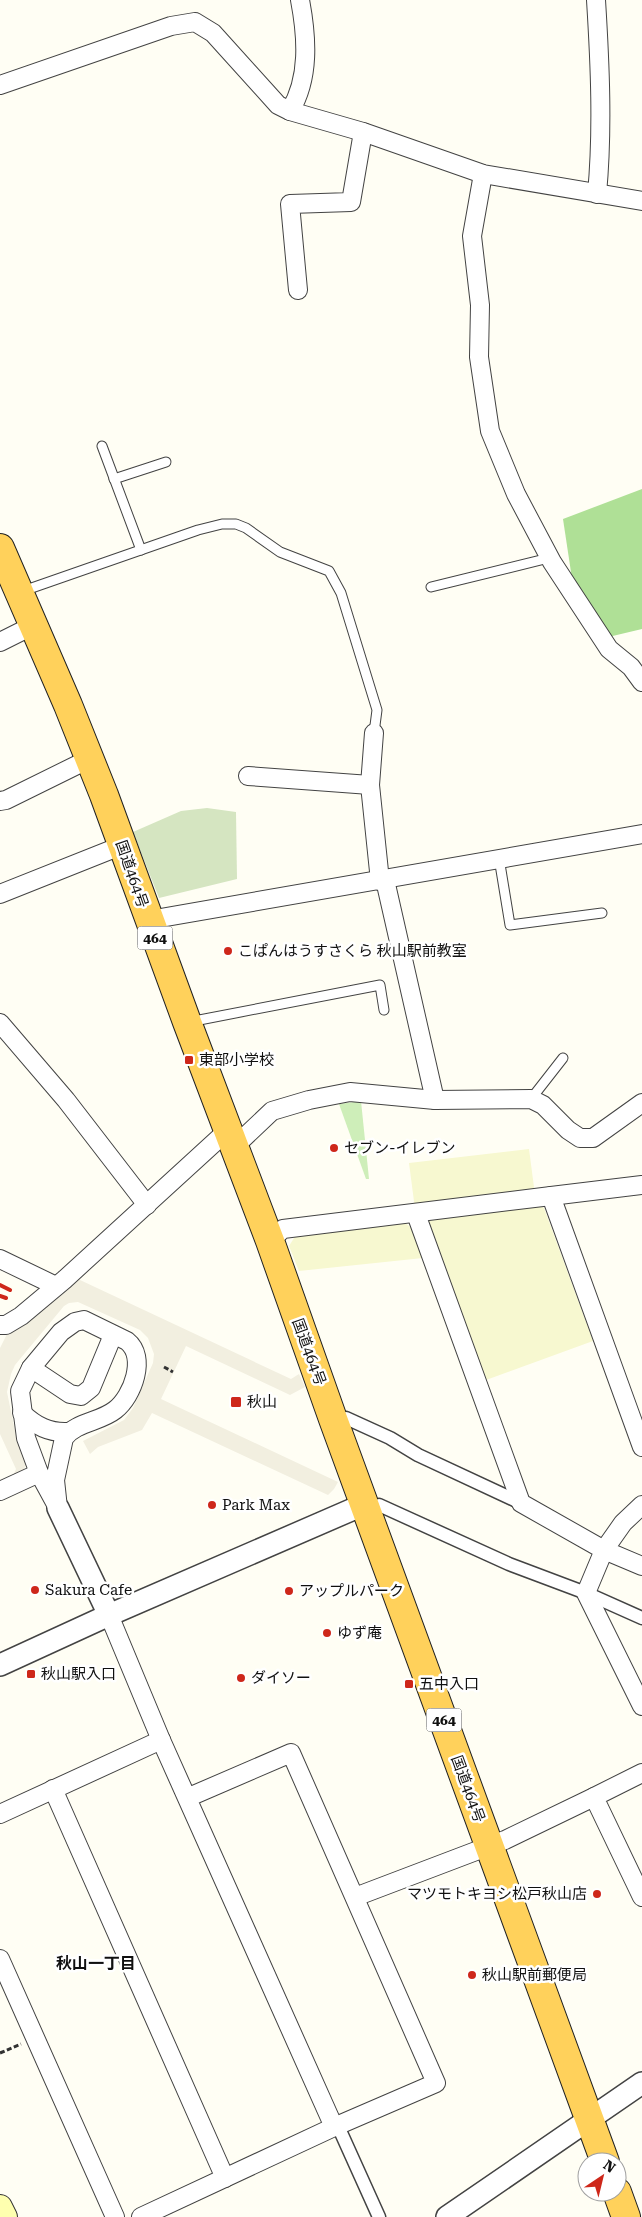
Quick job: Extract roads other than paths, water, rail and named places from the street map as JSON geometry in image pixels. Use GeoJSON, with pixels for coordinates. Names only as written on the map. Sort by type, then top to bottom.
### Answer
{"type":"FeatureCollection","features":[{"type":"Feature","properties":{"kind":"highway","name":"国道464号"},"geometry":{"type":"LineString","coordinates":[[0,548],[92,762],[231,1139],[372,1504],[489,1846],[601,2152]]}},
{"type":"Feature","properties":{"kind":"highway"},"geometry":{"type":"LineString","coordinates":[[620,2202],[626,2217]]}},
{"type":"Feature","properties":{"kind":"main road"},"geometry":{"type":"LineString","coordinates":[[0,2207],[5,2217]]}},
{"type":"Feature","properties":{"kind":"street"},"geometry":{"type":"LineString","coordinates":[[290,111],[299,97],[305,67],[305,25],[300,0]]}},
{"type":"Feature","properties":{"kind":"street"},"geometry":{"type":"LineString","coordinates":[[596,0],[600,67],[600,157],[597,194]]}},
{"type":"Feature","properties":{"kind":"street"},"geometry":{"type":"LineString","coordinates":[[0,85],[171,26],[195,22],[213,33],[278,105],[290,111],[363,132],[483,174],[642,201]]}},
{"type":"Feature","properties":{"kind":"street"},"geometry":{"type":"LineString","coordinates":[[298,290],[290,204],[351,202],[363,132]]}},
{"type":"Feature","properties":{"kind":"street"},"geometry":{"type":"LineString","coordinates":[[483,174],[472,236],[480,305],[479,357],[490,431],[516,494],[549,558],[609,649],[631,667],[642,682]]}},
{"type":"Feature","properties":{"kind":"street"},"geometry":{"type":"LineString","coordinates":[[0,642],[34,625]]}},
{"type":"Feature","properties":{"kind":"street"},"geometry":{"type":"LineString","coordinates":[[374,733],[370,785],[383,880],[435,1100]]}},
{"type":"Feature","properties":{"kind":"street"},"geometry":{"type":"LineString","coordinates":[[0,800],[6,800],[79,764],[92,762]]}},
{"type":"Feature","properties":{"kind":"street"},"geometry":{"type":"LineString","coordinates":[[248,776],[370,785]]}},
{"type":"Feature","properties":{"kind":"street"},"geometry":{"type":"LineString","coordinates":[[149,920],[642,834]]}},
{"type":"Feature","properties":{"kind":"street"},"geometry":{"type":"LineString","coordinates":[[0,894],[122,845]]}},
{"type":"Feature","properties":{"kind":"street"},"geometry":{"type":"LineString","coordinates":[[0,1024],[66,1100],[147,1205]]}},
{"type":"Feature","properties":{"kind":"street"},"geometry":{"type":"LineString","coordinates":[[0,1325],[6,1325],[21,1316],[147,1205],[231,1139],[272,1111],[309,1100],[350,1092],[435,1100],[531,1099],[543,1105],[568,1130],[580,1138],[593,1138],[642,1104]]}},
{"type":"Feature","properties":{"kind":"street"},"geometry":{"type":"LineString","coordinates":[[270,1241],[283,1229],[642,1185]]}},
{"type":"Feature","properties":{"kind":"street"},"geometry":{"type":"LineString","coordinates":[[551,1196],[642,1447]]}},
{"type":"Feature","properties":{"kind":"street"},"geometry":{"type":"LineString","coordinates":[[416,1214],[521,1503]]}},
{"type":"Feature","properties":{"kind":"street"},"geometry":{"type":"LineString","coordinates":[[0,1259],[56,1286]]}},
{"type":"Feature","properties":{"kind":"street"},"geometry":{"type":"LineString","coordinates":[[22,1412],[31,1421],[46,1430],[68,1432],[114,1411],[126,1398],[137,1371],[137,1355],[133,1346],[84,1320],[75,1322],[61,1332],[31,1368],[20,1391],[22,1412],[26,1438],[39,1473],[58,1508],[109,1615],[162,1740],[379,2217]]}},
{"type":"Feature","properties":{"kind":"street"},"geometry":{"type":"LineString","coordinates":[[31,1368],[70,1394],[82,1396],[91,1388],[113,1334]]}},
{"type":"Feature","properties":{"kind":"street"},"geometry":{"type":"LineString","coordinates":[[346,1418],[390,1438],[418,1455],[521,1503],[604,1550],[642,1566]]}},
{"type":"Feature","properties":{"kind":"street"},"geometry":{"type":"LineString","coordinates":[[58,1508],[55,1480],[61,1446],[68,1432]]}},
{"type":"Feature","properties":{"kind":"street"},"geometry":{"type":"LineString","coordinates":[[0,1491],[39,1473]]}},
{"type":"Feature","properties":{"kind":"street"},"geometry":{"type":"LineString","coordinates":[[0,1665],[109,1615],[372,1504],[509,1564],[586,1593],[642,1618]]}},
{"type":"Feature","properties":{"kind":"street"},"geometry":{"type":"LineString","coordinates":[[642,1506],[623,1523],[604,1550],[586,1593],[642,1706]]}},
{"type":"Feature","properties":{"kind":"street"},"geometry":{"type":"LineString","coordinates":[[0,1814],[162,1740]]}},
{"type":"Feature","properties":{"kind":"street"},"geometry":{"type":"LineString","coordinates":[[141,2217],[336,2126],[436,2082],[291,1753],[188,1797]]}},
{"type":"Feature","properties":{"kind":"street"},"geometry":{"type":"LineString","coordinates":[[355,1897],[489,1846],[642,1773]]}},
{"type":"Feature","properties":{"kind":"street"},"geometry":{"type":"LineString","coordinates":[[54,1790],[226,2178]]}},
{"type":"Feature","properties":{"kind":"street"},"geometry":{"type":"LineString","coordinates":[[594,1797],[642,1897]]}},
{"type":"Feature","properties":{"kind":"street"},"geometry":{"type":"LineString","coordinates":[[0,1959],[115,2217]]}},
{"type":"Feature","properties":{"kind":"street"},"geometry":{"type":"LineString","coordinates":[[447,2217],[642,2083]]}},
{"type":"Feature","properties":{"kind":"lane"},"geometry":{"type":"LineString","coordinates":[[102,446],[141,550]]}},
{"type":"Feature","properties":{"kind":"lane"},"geometry":{"type":"LineString","coordinates":[[114,479],[166,462]]}},
{"type":"Feature","properties":{"kind":"lane"},"geometry":{"type":"LineString","coordinates":[[20,593],[198,530],[222,524],[236,524],[246,528],[280,552],[329,571],[341,593],[377,710],[374,733]]}},
{"type":"Feature","properties":{"kind":"lane"},"geometry":{"type":"LineString","coordinates":[[431,588],[549,558]]}},
{"type":"Feature","properties":{"kind":"lane"},"geometry":{"type":"LineString","coordinates":[[499,858],[510,925],[602,913]]}},
{"type":"Feature","properties":{"kind":"lane"},"geometry":{"type":"LineString","coordinates":[[187,1022],[380,985],[384,1010]]}},
{"type":"Feature","properties":{"kind":"lane"},"geometry":{"type":"LineString","coordinates":[[531,1099],[563,1058]]}},
{"type":"Feature","properties":{"kind":"railway"},"geometry":{"type":"LineString","coordinates":[[0,1285],[10,1290]]}},
{"type":"Feature","properties":{"kind":"railway"},"geometry":{"type":"LineString","coordinates":[[0,1296],[6,1298]]}},
{"type":"Feature","properties":{"kind":"place","name":"こぱんはうすさくら 秋山駅前教室"},"geometry":{"type":"Point","coordinates":[228,951]}},
{"type":"Feature","properties":{"kind":"place","name":"東部小学校"},"geometry":{"type":"Point","coordinates":[189,1060]}},
{"type":"Feature","properties":{"kind":"place","name":"セブン-イレブン"},"geometry":{"type":"Point","coordinates":[334,1148]}},
{"type":"Feature","properties":{"kind":"place","name":"秋山"},"geometry":{"type":"Point","coordinates":[236,1402]}},
{"type":"Feature","properties":{"kind":"place","name":"Park Max"},"geometry":{"type":"Point","coordinates":[212,1505]}},
{"type":"Feature","properties":{"kind":"place","name":"Sakura Cafe"},"geometry":{"type":"Point","coordinates":[35,1590]}},
{"type":"Feature","properties":{"kind":"place","name":"アップルパーク"},"geometry":{"type":"Point","coordinates":[289,1591]}},
{"type":"Feature","properties":{"kind":"place","name":"ゆず庵"},"geometry":{"type":"Point","coordinates":[327,1633]}},
{"type":"Feature","properties":{"kind":"place","name":"秋山駅入口"},"geometry":{"type":"Point","coordinates":[31,1674]}},
{"type":"Feature","properties":{"kind":"place","name":"ダイソー"},"geometry":{"type":"Point","coordinates":[241,1678]}},
{"type":"Feature","properties":{"kind":"place","name":"五中入口"},"geometry":{"type":"Point","coordinates":[409,1684]}},
{"type":"Feature","properties":{"kind":"place","name":"マツモトキヨシ松戸秋山店"},"geometry":{"type":"Point","coordinates":[597,1894]}},
{"type":"Feature","properties":{"kind":"place","name":"秋山駅前郵便局"},"geometry":{"type":"Point","coordinates":[472,1975]}},
{"type":"Feature","properties":{"kind":"district","name":"秋山一丁目"},"geometry":{"type":"Point","coordinates":[96,1963]}}]}
